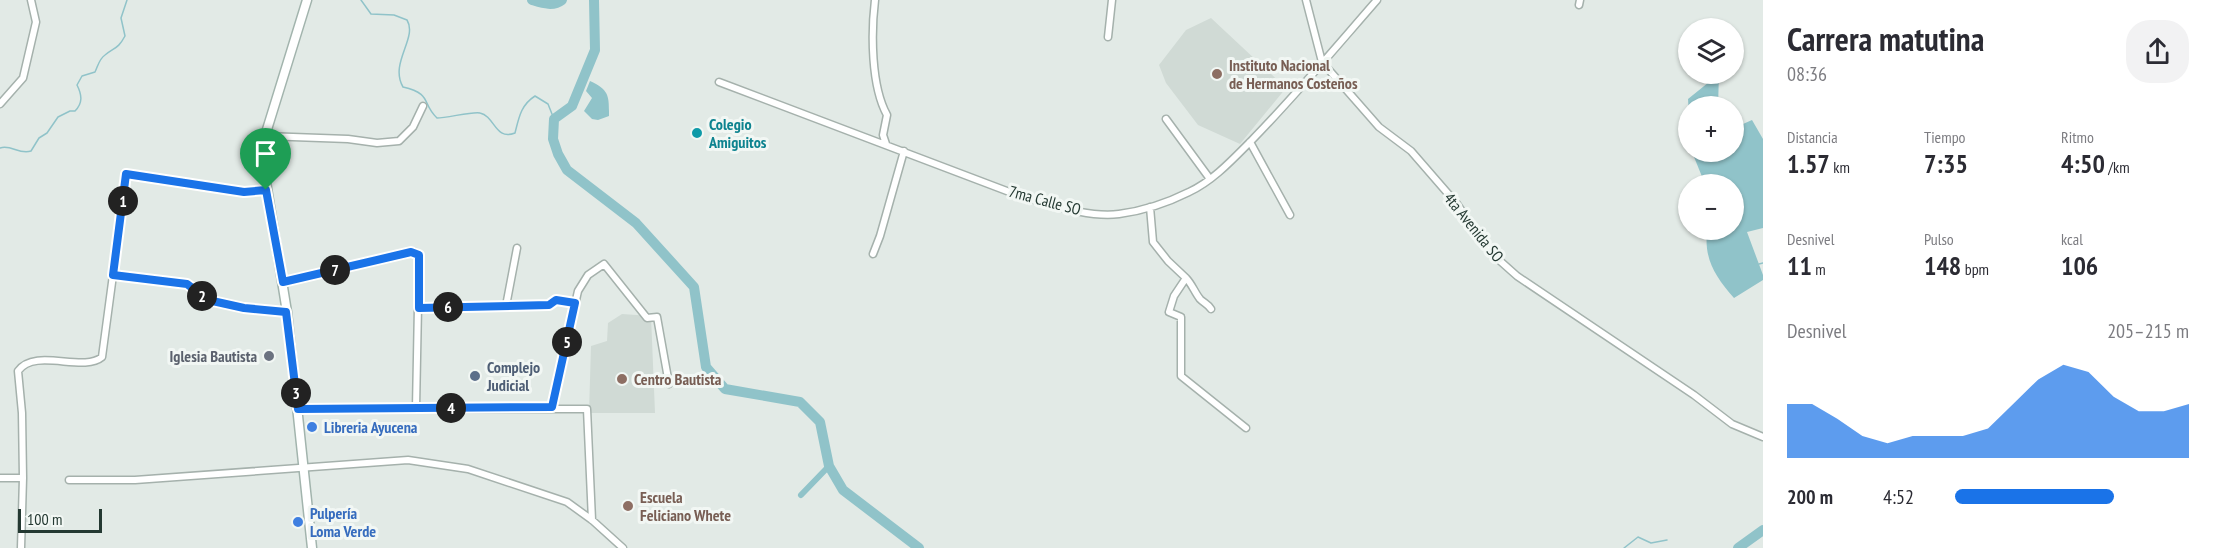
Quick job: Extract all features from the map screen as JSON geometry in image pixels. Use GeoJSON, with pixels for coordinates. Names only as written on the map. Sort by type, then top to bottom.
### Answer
{"type":"FeatureCollection","features":[{"type":"Feature","properties":{"kind":"main road"},"geometry":{"type":"LineString","coordinates":[[307,0],[265,136],[262,157],[283,282],[312,548]]}},
{"type":"Feature","properties":{"kind":"street"},"geometry":{"type":"LineString","coordinates":[[0,104],[23,78],[36,22],[31,0]]}},
{"type":"Feature","properties":{"kind":"street"},"geometry":{"type":"LineString","coordinates":[[875,0],[873,43],[880,102],[887,115],[883,135],[886,144]]}},
{"type":"Feature","properties":{"kind":"street"},"geometry":{"type":"LineString","coordinates":[[1108,37],[1112,0]]}},
{"type":"Feature","properties":{"kind":"street","name":"4ta Avenida SO"},"geometry":{"type":"LineString","coordinates":[[1306,0],[1322,62],[1379,127],[1411,151],[1457,204],[1490,252],[1517,276],[1694,395],[1732,424],[1763,437]]}},
{"type":"Feature","properties":{"kind":"street","name":"7ma Calle SO"},"geometry":{"type":"LineString","coordinates":[[719,82],[1020,195],[1067,209],[1117,214],[1150,207],[1190,192],[1210,179],[1250,142],[1303,87],[1377,0]]}},
{"type":"Feature","properties":{"kind":"street"},"geometry":{"type":"LineString","coordinates":[[265,136],[348,139],[377,143],[399,141],[413,127],[423,106]]}},
{"type":"Feature","properties":{"kind":"street"},"geometry":{"type":"LineString","coordinates":[[1166,119],[1210,179]]}},
{"type":"Feature","properties":{"kind":"street"},"geometry":{"type":"LineString","coordinates":[[1250,142],[1290,215]]}},
{"type":"Feature","properties":{"kind":"street"},"geometry":{"type":"LineString","coordinates":[[873,254],[904,151]]}},
{"type":"Feature","properties":{"kind":"street"},"geometry":{"type":"LineString","coordinates":[[21,548],[22,413],[18,371],[30,363],[48,360],[94,362],[102,357],[126,174],[244,192],[266,190]]}},
{"type":"Feature","properties":{"kind":"street"},"geometry":{"type":"LineString","coordinates":[[1150,207],[1153,242],[1168,261],[1193,285],[1200,299],[1211,309]]}},
{"type":"Feature","properties":{"kind":"street"},"geometry":{"type":"LineString","coordinates":[[506,306],[517,248]]}},
{"type":"Feature","properties":{"kind":"street"},"geometry":{"type":"LineString","coordinates":[[283,282],[415,252],[419,255],[416,408]]}},
{"type":"Feature","properties":{"kind":"street"},"geometry":{"type":"LineString","coordinates":[[552,407],[578,291],[588,275],[604,264],[647,318],[657,317],[669,384]]}},
{"type":"Feature","properties":{"kind":"street"},"geometry":{"type":"LineString","coordinates":[[113,275],[187,284],[208,300],[244,308],[286,312]]}},
{"type":"Feature","properties":{"kind":"street"},"geometry":{"type":"LineString","coordinates":[[1186,278],[1174,296],[1169,312],[1181,317],[1181,376],[1246,428]]}},
{"type":"Feature","properties":{"kind":"street"},"geometry":{"type":"LineString","coordinates":[[419,308],[549,305],[556,300],[575,303]]}},
{"type":"Feature","properties":{"kind":"street"},"geometry":{"type":"LineString","coordinates":[[298,409],[552,407],[587,409],[592,520]]}},
{"type":"Feature","properties":{"kind":"street"},"geometry":{"type":"LineString","coordinates":[[69,480],[135,480],[408,460],[447,464],[513,485],[526,486],[567,502],[592,520],[623,548]]}},
{"type":"Feature","properties":{"kind":"street"},"geometry":{"type":"LineString","coordinates":[[0,478],[23,478]]}},
{"type":"Feature","properties":{"kind":"shaded area","name":"Instituto Nacional de Hermanos Costeños"},"geometry":{"type":"Polygon","coordinates":[[[1211,18],[1286,88],[1240,144],[1198,125],[1166,83],[1159,65],[1186,30],[1211,18]]]}},
{"type":"Feature","properties":{"kind":"shaded area","name":"Centro Bautista"},"geometry":{"type":"Polygon","coordinates":[[[622,314],[651,316],[655,413],[589,413],[591,346],[607,341],[608,323],[622,314]]]}},
{"type":"Feature","properties":{"kind":"water"},"geometry":{"type":"Polygon","coordinates":[[[590,81],[605,91],[609,104],[609,116],[598,120],[592,119],[584,111],[592,98],[586,91],[590,81]]]}},
{"type":"Feature","properties":{"kind":"water"},"geometry":{"type":"Polygon","coordinates":[[[1707,84],[1719,84],[1718,96],[1692,96],[1707,84]]]}},
{"type":"Feature","properties":{"kind":"water"},"geometry":{"type":"Polygon","coordinates":[[[1752,120],[1763,139],[1763,228],[1747,232],[1763,280],[1734,298],[1712,267],[1707,250],[1707,240],[1744,240],[1744,174],[1701,174],[1696,162],[1744,162],[1744,124],[1752,120]]]}},
{"type":"Feature","properties":{"kind":"waterway"},"geometry":{"type":"LineString","coordinates":[[0,148],[31,151],[39,138],[47,133],[58,117],[78,108],[81,99],[77,85],[82,76],[95,72],[101,58],[118,46],[125,36],[121,18],[127,0]]}},
{"type":"Feature","properties":{"kind":"waterway"},"geometry":{"type":"LineString","coordinates":[[361,0],[371,14],[394,15],[407,20],[409,35],[399,69],[400,78],[403,87],[423,96],[437,118],[480,113],[485,115],[499,131],[508,135],[515,133],[524,107],[535,96],[548,104],[554,119]]}},
{"type":"Feature","properties":{"kind":"waterway"},"geometry":{"type":"LineString","coordinates":[[532,0],[551,4],[562,0]]}},
{"type":"Feature","properties":{"kind":"waterway"},"geometry":{"type":"LineString","coordinates":[[594,0],[595,50],[572,106],[554,119],[553,139],[567,170],[636,223],[694,287],[706,367],[725,389],[800,402],[820,422],[829,466],[843,490],[919,548]]}},
{"type":"Feature","properties":{"kind":"waterway"},"geometry":{"type":"LineString","coordinates":[[1759,264],[1763,263]]}},
{"type":"Feature","properties":{"kind":"waterway"},"geometry":{"type":"LineString","coordinates":[[801,495],[829,466]]}},
{"type":"Feature","properties":{"kind":"waterway"},"geometry":{"type":"LineString","coordinates":[[1738,548],[1763,530]]}},
{"type":"Feature","properties":{"kind":"waterway"},"geometry":{"type":"LineString","coordinates":[[1624,548],[1638,537],[1651,543],[1667,540]]}},
{"type":"Feature","properties":{"kind":"place","name":"Instituto Nacional de Hermanos Costeños"},"geometry":{"type":"Point","coordinates":[1217,74]}},
{"type":"Feature","properties":{"kind":"place","name":"Colegio Amiguitos"},"geometry":{"type":"Point","coordinates":[697,133]}},
{"type":"Feature","properties":{"kind":"place","name":"Iglesia Bautista"},"geometry":{"type":"Point","coordinates":[269,356]}},
{"type":"Feature","properties":{"kind":"place","name":"Complejo Judicial"},"geometry":{"type":"Point","coordinates":[475,376]}},
{"type":"Feature","properties":{"kind":"place","name":"Centro Bautista"},"geometry":{"type":"Point","coordinates":[622,379]}},
{"type":"Feature","properties":{"kind":"place","name":"Libreria Ayucena"},"geometry":{"type":"Point","coordinates":[312,427]}},
{"type":"Feature","properties":{"kind":"place","name":"Escuela Feliciano Whete"},"geometry":{"type":"Point","coordinates":[628,506]}},
{"type":"Feature","properties":{"kind":"place","name":"Pulpería Loma Verde"},"geometry":{"type":"Point","coordinates":[298,522]}},
{"type":"Feature","properties":{"kind":"route"},"geometry":{"type":"LineString","coordinates":[[126,174],[244,192],[266,190],[283,282],[415,252],[419,255],[419,308],[549,305],[556,300],[575,303],[552,407],[298,409],[286,312],[244,308],[208,300],[187,284],[113,275],[126,174]]}}]}
